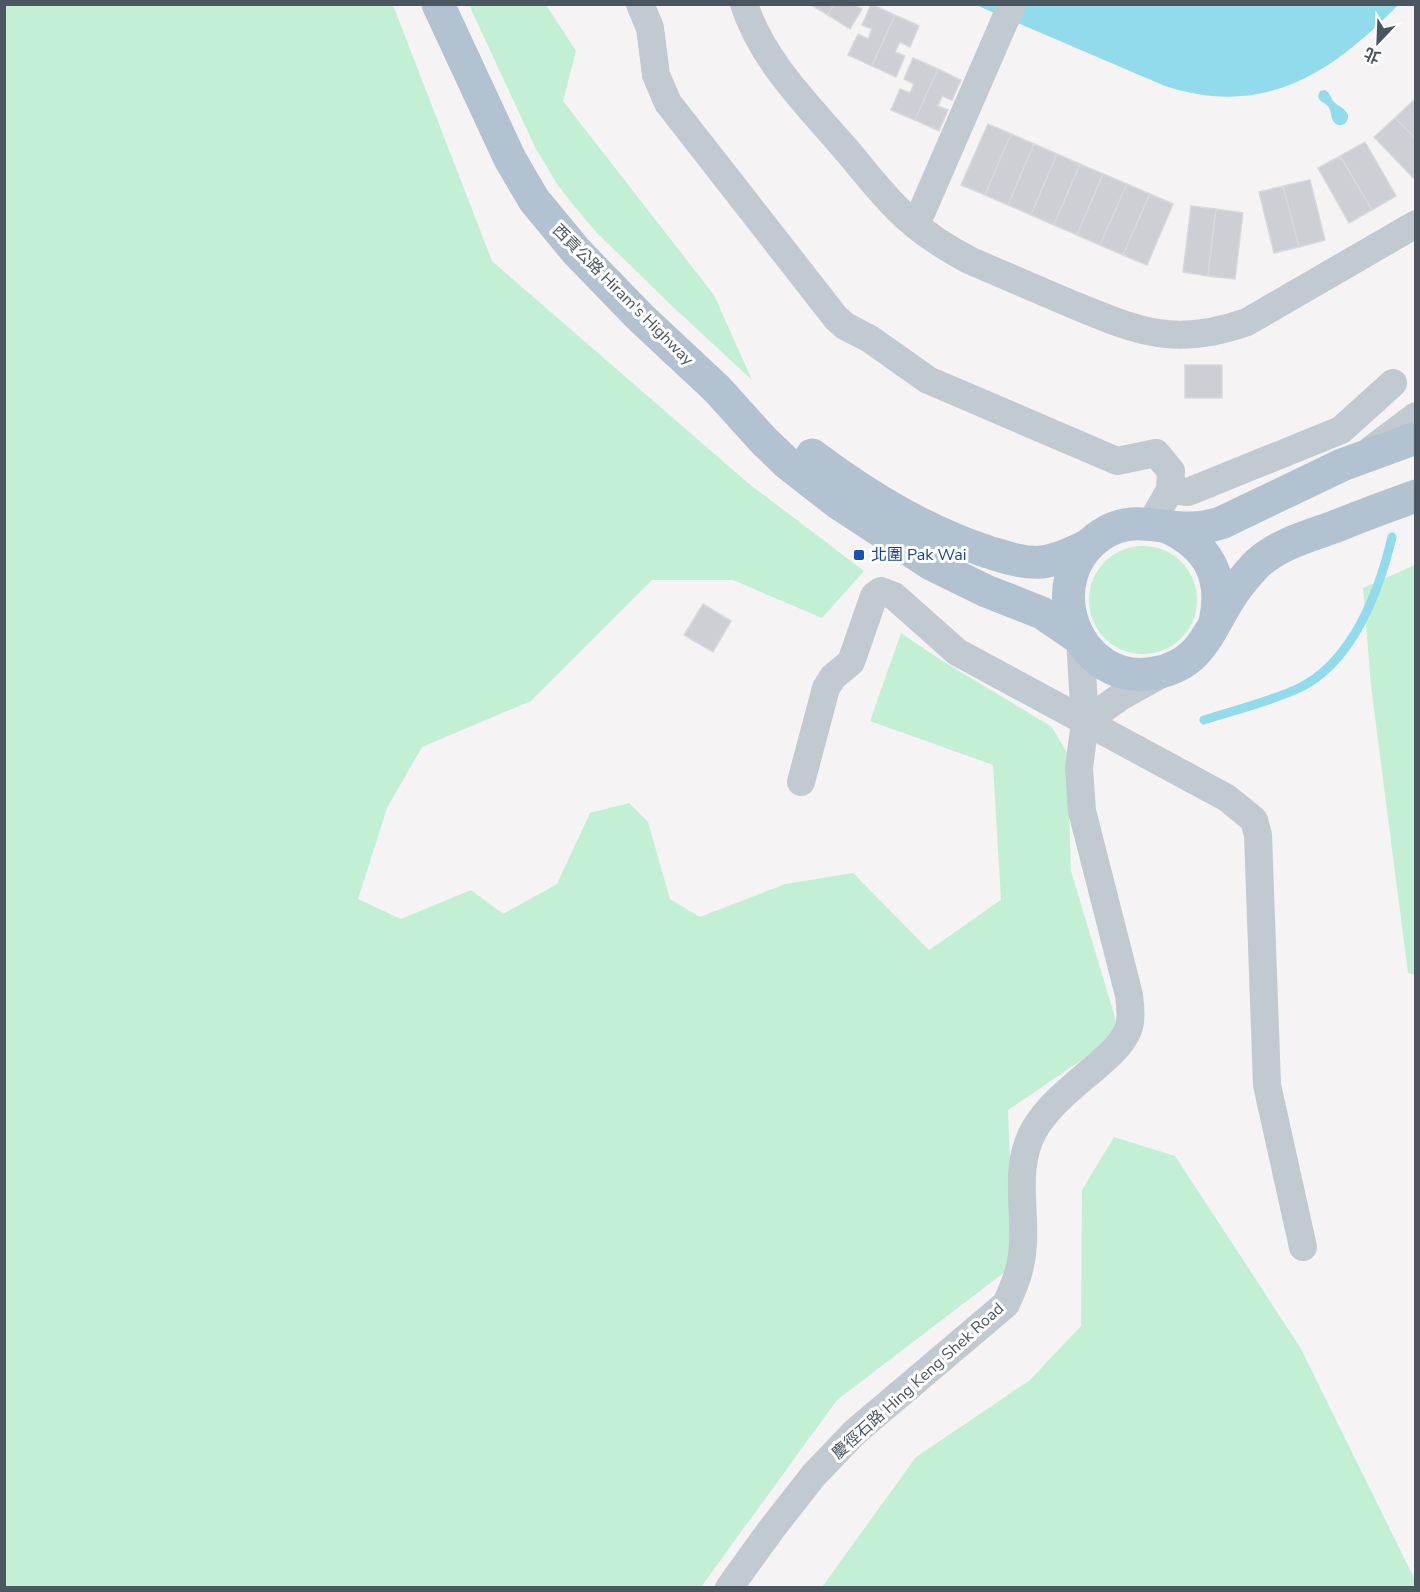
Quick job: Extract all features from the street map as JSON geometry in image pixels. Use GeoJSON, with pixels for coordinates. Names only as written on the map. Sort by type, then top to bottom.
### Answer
{"type":"FeatureCollection","features":[{"type":"Feature","properties":{"kind":"main road","name":"西貢公路 Hiram's Highway"},"geometry":{"type":"LineString","coordinates":[[438,4],[510,159],[534,201],[577,252],[632,309],[717,389],[764,441],[788,464],[865,522],[931,564],[976,587],[1042,613],[1080,639]]}},
{"type":"Feature","properties":{"kind":"main road","name":"西貢公路 Hiram's Highway"},"geometry":{"type":"LineString","coordinates":[[717,389],[762,417],[867,495],[940,533],[1004,557],[1041,562],[1060,558],[1089,545]]}},
{"type":"Feature","properties":{"kind":"main road","name":"西貢公路 Hiram's Highway"},"geometry":{"type":"LineString","coordinates":[[1416,438],[1361,457],[1314,477],[1221,523],[1189,528],[1134,523],[1102,534],[1089,545],[1072,574],[1068,590],[1068,607],[1072,624],[1080,639],[1097,658],[1119,670],[1153,674],[1169,670],[1185,662],[1198,651],[1208,638],[1229,598],[1242,581],[1254,566],[1277,549],[1416,496]]}},
{"type":"Feature","properties":{"kind":"main road","name":"西貢公路 Hiram's Highway"},"geometry":{"type":"LineString","coordinates":[[1159,525],[1183,534],[1196,544],[1207,558],[1215,573],[1219,589],[1219,606],[1215,623]]}},
{"type":"Feature","properties":{"kind":"street"},"geometry":{"type":"LineString","coordinates":[[640,4],[650,28],[656,75],[668,103],[836,318],[928,380],[1117,461],[1156,453],[1171,471],[1170,490],[1159,525]]}},
{"type":"Feature","properties":{"kind":"street"},"geometry":{"type":"LineString","coordinates":[[744,4],[756,34],[788,81],[887,198],[916,225],[947,249],[971,261],[1137,330],[1182,336],[1215,332],[1247,322],[1416,224]]}},
{"type":"Feature","properties":{"kind":"street"},"geometry":{"type":"LineString","coordinates":[[916,225],[1009,11]]}},
{"type":"Feature","properties":{"kind":"street"},"geometry":{"type":"LineString","coordinates":[[1170,490],[1188,492],[1341,430],[1393,383]]}},
{"type":"Feature","properties":{"kind":"street"},"geometry":{"type":"LineString","coordinates":[[1361,457],[1416,416]]}},
{"type":"Feature","properties":{"kind":"street"},"geometry":{"type":"LineString","coordinates":[[801,783],[826,688],[833,677],[851,662],[874,596],[881,591],[894,596],[957,652],[1227,798],[1254,820],[1258,835],[1267,1085],[1304,1247]]}},
{"type":"Feature","properties":{"kind":"street","name":"慶徑石路 Hing Keng Shek Road"},"geometry":{"type":"LineString","coordinates":[[729,1587],[813,1476],[855,1432],[1006,1304],[1018,1278],[1023,1242],[1021,1182],[1024,1152],[1034,1130],[1050,1108],[1108,1056],[1123,1040],[1130,1025],[1129,995],[1082,812],[1079,768],[1085,722],[1080,639]]}},
{"type":"Feature","properties":{"kind":"street"},"geometry":{"type":"LineString","coordinates":[[1085,722],[1120,697],[1169,670]]}},
{"type":"Feature","properties":{"kind":"green space"},"geometry":{"type":"Polygon","coordinates":[[[5,5],[393,5],[492,261],[748,483],[864,571],[822,618],[733,580],[652,580],[531,701],[422,747],[387,808],[358,899],[401,919],[471,890],[503,914],[557,884],[590,813],[629,803],[648,822],[670,899],[700,917],[785,884],[853,873],[929,950],[1001,900],[993,765],[870,721],[901,633],[1052,727],[1067,753],[1071,871],[1120,1034],[1008,1110],[1014,1265],[837,1400],[701,1587],[5,1588],[5,5]]]}},
{"type":"Feature","properties":{"kind":"green space"},"geometry":{"type":"Polygon","coordinates":[[[469,5],[546,5],[576,51],[563,101],[714,295],[752,380],[597,233],[557,184],[535,147],[469,5]]]}},
{"type":"Feature","properties":{"kind":"green space"},"geometry":{"type":"Polygon","coordinates":[[[1143,546],[1164,550],[1181,562],[1193,579],[1197,600],[1193,621],[1181,638],[1164,650],[1143,654],[1122,650],[1105,638],[1093,621],[1089,600],[1093,579],[1105,562],[1122,550],[1143,546]]]}},
{"type":"Feature","properties":{"kind":"green space"},"geometry":{"type":"Polygon","coordinates":[[[1415,565],[1415,975],[1408,973],[1371,686],[1363,588],[1415,565]]]}},
{"type":"Feature","properties":{"kind":"green space"},"geometry":{"type":"Polygon","coordinates":[[[1114,1137],[1175,1156],[1300,1347],[1415,1580],[1415,1587],[822,1587],[916,1457],[1030,1380],[1081,1326],[1082,1190],[1114,1137]]]}},
{"type":"Feature","properties":{"kind":"water"},"geometry":{"type":"Polygon","coordinates":[[[976,5],[1398,5],[1373,30],[1321,69],[1293,83],[1264,93],[1233,97],[1200,95],[1165,86],[976,5]]]}},
{"type":"Feature","properties":{"kind":"water"},"geometry":{"type":"Polygon","coordinates":[[[1325,90],[1347,113],[1347,120],[1343,125],[1334,122],[1328,106],[1319,98],[1320,91],[1325,90]]]}},
{"type":"Feature","properties":{"kind":"building"},"geometry":{"type":"Polygon","coordinates":[[[809,4],[834,4],[828,15],[809,4]]]}},
{"type":"Feature","properties":{"kind":"building"},"geometry":{"type":"Polygon","coordinates":[[[834,4],[853,4],[862,9],[850,29],[828,15],[834,4]]]}},
{"type":"Feature","properties":{"kind":"building"},"geometry":{"type":"Polygon","coordinates":[[[871,4],[895,15],[872,66],[848,55],[858,34],[868,39],[872,29],[862,25],[871,4]]]}},
{"type":"Feature","properties":{"kind":"building"},"geometry":{"type":"Polygon","coordinates":[[[895,15],[919,26],[910,47],[900,42],[895,52],[905,56],[896,77],[872,66],[895,15]]]}},
{"type":"Feature","properties":{"kind":"building"},"geometry":{"type":"Polygon","coordinates":[[[913,58],[938,69],[915,120],[891,110],[900,89],[910,93],[914,84],[904,79],[913,58]]]}},
{"type":"Feature","properties":{"kind":"building"},"geometry":{"type":"Polygon","coordinates":[[[938,69],[961,80],[952,100],[942,96],[938,106],[948,110],[939,131],[915,120],[938,69]]]}},
{"type":"Feature","properties":{"kind":"building"},"geometry":{"type":"Polygon","coordinates":[[[1414,100],[1416,102],[1416,139],[1395,118],[1414,100]]]}},
{"type":"Feature","properties":{"kind":"building"},"geometry":{"type":"Polygon","coordinates":[[[1395,118],[1416,139],[1416,181],[1374,137],[1395,118]]]}},
{"type":"Feature","properties":{"kind":"building"},"geometry":{"type":"Polygon","coordinates":[[[988,124],[1011,134],[985,195],[961,185],[988,124]]]}},
{"type":"Feature","properties":{"kind":"building"},"geometry":{"type":"Polygon","coordinates":[[[1011,134],[1034,144],[1008,205],[985,195],[1011,134]]]}},
{"type":"Feature","properties":{"kind":"building"},"geometry":{"type":"Polygon","coordinates":[[[1365,142],[1396,196],[1372,210],[1340,156],[1365,142]]]}},
{"type":"Feature","properties":{"kind":"building"},"geometry":{"type":"Polygon","coordinates":[[[1034,144],[1057,154],[1031,215],[1008,205],[1034,144]]]}},
{"type":"Feature","properties":{"kind":"building"},"geometry":{"type":"Polygon","coordinates":[[[1057,154],[1080,164],[1054,225],[1031,215],[1057,154]]]}},
{"type":"Feature","properties":{"kind":"building"},"geometry":{"type":"Polygon","coordinates":[[[1340,156],[1372,210],[1349,223],[1318,168],[1340,156]]]}},
{"type":"Feature","properties":{"kind":"building"},"geometry":{"type":"Polygon","coordinates":[[[1080,164],[1103,174],[1077,235],[1054,225],[1080,164]]]}},
{"type":"Feature","properties":{"kind":"building"},"geometry":{"type":"Polygon","coordinates":[[[1103,174],[1127,184],[1100,245],[1077,235],[1103,174]]]}},
{"type":"Feature","properties":{"kind":"building"},"geometry":{"type":"Polygon","coordinates":[[[1310,180],[1325,240],[1299,247],[1283,186],[1310,180]]]}},
{"type":"Feature","properties":{"kind":"building"},"geometry":{"type":"Polygon","coordinates":[[[1127,184],[1150,194],[1123,255],[1100,245],[1127,184]]]}},
{"type":"Feature","properties":{"kind":"building"},"geometry":{"type":"Polygon","coordinates":[[[1283,186],[1299,247],[1274,253],[1259,192],[1283,186]]]}},
{"type":"Feature","properties":{"kind":"building"},"geometry":{"type":"Polygon","coordinates":[[[1150,194],[1173,204],[1147,265],[1123,255],[1150,194]]]}},
{"type":"Feature","properties":{"kind":"building"},"geometry":{"type":"Polygon","coordinates":[[[1191,206],[1216,209],[1208,276],[1183,272],[1191,206]]]}},
{"type":"Feature","properties":{"kind":"building"},"geometry":{"type":"Polygon","coordinates":[[[1216,209],[1243,213],[1235,279],[1208,276],[1216,209]]]}},
{"type":"Feature","properties":{"kind":"building"},"geometry":{"type":"Polygon","coordinates":[[[1185,365],[1222,365],[1222,398],[1185,398],[1185,365]]]}},
{"type":"Feature","properties":{"kind":"building"},"geometry":{"type":"Polygon","coordinates":[[[703,604],[731,621],[713,652],[684,635],[703,604]]]}},
{"type":"Feature","properties":{"kind":"waterway"},"geometry":{"type":"LineString","coordinates":[[1204,720],[1297,689],[1316,678],[1333,662],[1348,644],[1371,603],[1392,537]]}},
{"type":"Feature","properties":{"kind":"place","name":"北圍 Pak Wai"},"geometry":{"type":"Point","coordinates":[859,555]}}]}
